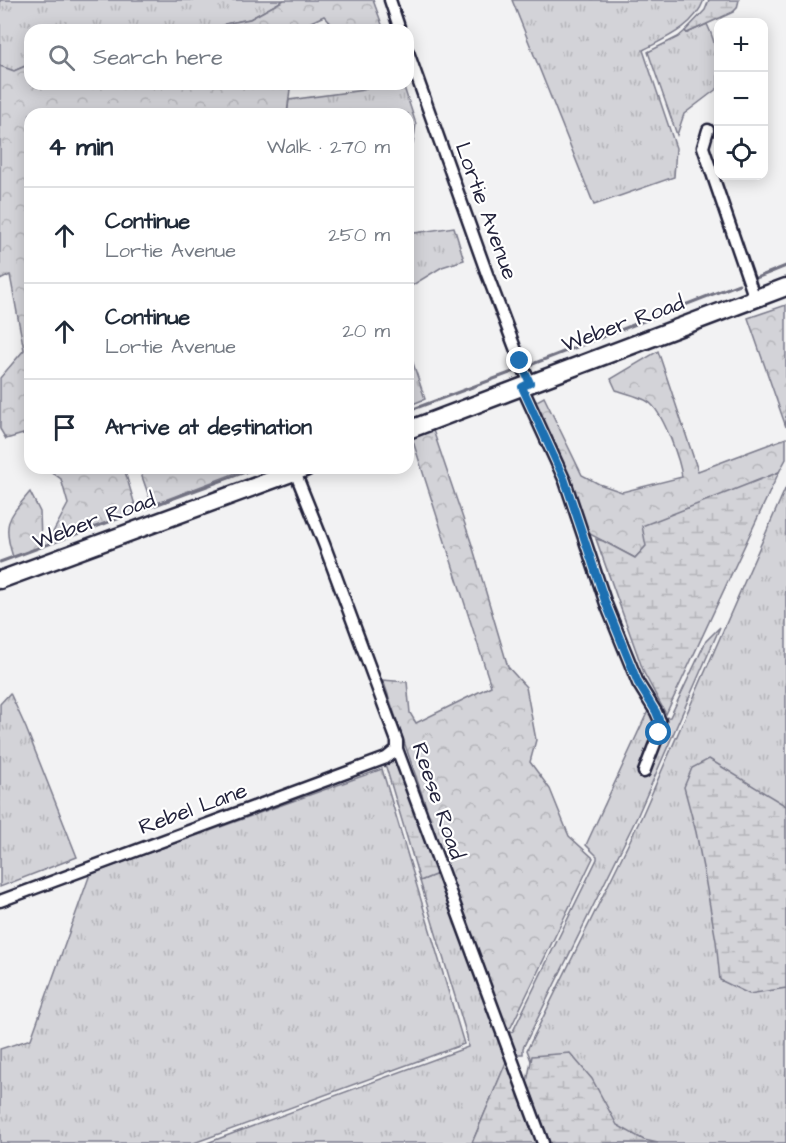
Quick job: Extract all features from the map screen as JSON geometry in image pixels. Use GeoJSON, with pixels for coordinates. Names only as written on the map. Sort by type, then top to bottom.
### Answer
{"type":"FeatureCollection","features":[{"type":"Feature","properties":{"kind":"street"},"geometry":{"type":"LineString","coordinates":[[390,0],[398,24]]}},
{"type":"Feature","properties":{"kind":"street","name":"Lortie Avenue"},"geometry":{"type":"LineString","coordinates":[[414,69],[520,361],[526,385],[565,481],[606,604],[638,683],[660,722],[659,733],[644,772]]}},
{"type":"Feature","properties":{"kind":"street"},"geometry":{"type":"LineString","coordinates":[[708,130],[704,147],[756,299]]}},
{"type":"Feature","properties":{"kind":"street","name":"Weber Road"},"geometry":{"type":"LineString","coordinates":[[414,428],[786,287]]}},
{"type":"Feature","properties":{"kind":"street","name":"Weber Road"},"geometry":{"type":"LineString","coordinates":[[0,580],[289,474]]}},
{"type":"Feature","properties":{"kind":"street","name":"Reese Road"},"geometry":{"type":"LineString","coordinates":[[301,474],[324,544],[397,741],[397,749],[543,1143]]}},
{"type":"Feature","properties":{"kind":"street","name":"Rebel Lane"},"geometry":{"type":"LineString","coordinates":[[0,901],[386,758],[397,749]]}},
{"type":"Feature","properties":{"kind":"green space"},"geometry":{"type":"Polygon","coordinates":[[[0,0],[284,0],[250,19],[225,24],[24,24],[24,67],[14,71],[0,66],[0,0]]]}},
{"type":"Feature","properties":{"kind":"green space"},"geometry":{"type":"Polygon","coordinates":[[[284,0],[373,0],[382,24],[331,24],[324,16],[307,24],[225,24],[250,19],[284,0]]]}},
{"type":"Feature","properties":{"kind":"green space"},"geometry":{"type":"Polygon","coordinates":[[[512,0],[704,0],[686,25],[643,50],[676,148],[674,177],[594,205],[512,0]]]}},
{"type":"Feature","properties":{"kind":"green space"},"geometry":{"type":"Polygon","coordinates":[[[709,0],[739,0],[733,12],[714,18],[714,21],[687,33],[685,31],[705,10],[709,0]]]}},
{"type":"Feature","properties":{"kind":"green space"},"geometry":{"type":"Polygon","coordinates":[[[707,24],[714,44],[714,91],[684,114],[677,135],[648,52],[685,31],[687,33],[707,24]]]}},
{"type":"Feature","properties":{"kind":"green space"},"geometry":{"type":"Polygon","coordinates":[[[0,66],[14,71],[24,67],[24,90],[290,90],[288,108],[24,108],[24,350],[10,275],[0,280],[0,66]]]}},
{"type":"Feature","properties":{"kind":"green space"},"geometry":{"type":"Polygon","coordinates":[[[364,90],[405,90],[411,108],[288,108],[289,100],[364,90]]]}},
{"type":"Feature","properties":{"kind":"green space"},"geometry":{"type":"Polygon","coordinates":[[[454,227],[464,260],[442,267],[414,284],[414,233],[454,227]]]}},
{"type":"Feature","properties":{"kind":"green space"},"geometry":{"type":"Polygon","coordinates":[[[786,305],[786,427],[748,318],[786,305]]]}},
{"type":"Feature","properties":{"kind":"green space"},"geometry":{"type":"Polygon","coordinates":[[[24,350],[24,434],[6,439],[0,429],[0,378],[24,350]]]}},
{"type":"Feature","properties":{"kind":"green space"},"geometry":{"type":"Polygon","coordinates":[[[658,351],[698,471],[786,438],[786,459],[779,472],[646,546],[635,558],[588,533],[573,491],[535,402],[544,397],[582,475],[599,484],[622,492],[682,477],[671,439],[656,410],[645,400],[616,390],[611,379],[658,351]]]}},
{"type":"Feature","properties":{"kind":"green space"},"geometry":{"type":"Polygon","coordinates":[[[414,366],[425,399],[414,404],[414,366]]]}},
{"type":"Feature","properties":{"kind":"green space"},"geometry":{"type":"Polygon","coordinates":[[[433,430],[472,545],[508,667],[526,687],[536,740],[530,762],[550,789],[569,836],[593,858],[511,1027],[503,1032],[383,680],[407,682],[410,713],[416,723],[491,686],[414,444],[414,434],[433,430]]]}},
{"type":"Feature","properties":{"kind":"green space"},"geometry":{"type":"Polygon","coordinates":[[[779,472],[666,714],[644,673],[596,539],[635,558],[646,546],[642,526],[779,472]]]}},
{"type":"Feature","properties":{"kind":"green space"},"geometry":{"type":"Polygon","coordinates":[[[54,474],[126,474],[137,512],[13,557],[8,536],[12,515],[30,492],[40,512],[41,539],[52,534],[68,504],[61,479],[54,474]]]}},
{"type":"Feature","properties":{"kind":"green space"},"geometry":{"type":"Polygon","coordinates":[[[141,474],[233,474],[152,505],[141,474]]]}},
{"type":"Feature","properties":{"kind":"green space"},"geometry":{"type":"Polygon","coordinates":[[[786,487],[786,1143],[562,1143],[527,1050],[641,818],[786,487]]]}},
{"type":"Feature","properties":{"kind":"green space"},"geometry":{"type":"Polygon","coordinates":[[[720,627],[637,817],[523,1048],[523,1054],[510,1054],[472,1143],[207,1143],[468,1047],[467,1036],[420,881],[435,875],[440,861],[506,1035],[513,1031],[597,859],[597,856],[586,845],[653,700],[664,718],[670,717],[706,641],[720,627]]]}},
{"type":"Feature","properties":{"kind":"green space"},"geometry":{"type":"Polygon","coordinates":[[[10,693],[77,857],[0,887],[0,704],[10,693]]]}},
{"type":"Feature","properties":{"kind":"green space"},"geometry":{"type":"Polygon","coordinates":[[[399,741],[440,861],[435,875],[420,881],[386,767],[380,765],[384,754],[399,741]]]}},
{"type":"Feature","properties":{"kind":"green space"},"geometry":{"type":"Polygon","coordinates":[[[709,759],[786,806],[786,988],[749,994],[720,980],[705,878],[684,787],[692,768],[709,759]]]}},
{"type":"Feature","properties":{"kind":"green space"},"geometry":{"type":"Polygon","coordinates":[[[382,769],[464,1044],[194,1143],[0,1143],[0,1049],[31,1039],[90,874],[382,769]]]}},
{"type":"Feature","properties":{"kind":"green space"},"geometry":{"type":"Polygon","coordinates":[[[510,1053],[544,1143],[472,1143],[510,1053]]]}},
{"type":"Feature","properties":{"kind":"green space"},"geometry":{"type":"Polygon","coordinates":[[[570,1053],[592,1079],[617,1125],[644,1140],[658,1143],[550,1143],[527,1082],[532,1056],[570,1053]]]}},
{"type":"Feature","properties":{"kind":"waterway"},"geometry":{"type":"LineString","coordinates":[[756,278],[786,266]]}},
{"type":"Feature","properties":{"kind":"waterway"},"geometry":{"type":"LineString","coordinates":[[530,365],[739,284]]}},
{"type":"Feature","properties":{"kind":"waterway"},"geometry":{"type":"LineString","coordinates":[[414,409],[515,371]]}},
{"type":"Feature","properties":{"kind":"waterway"},"geometry":{"type":"LineString","coordinates":[[0,562],[240,474]]}},
{"type":"Feature","properties":{"kind":"route"},"geometry":{"type":"LineString","coordinates":[[520,361],[530,383],[522,387],[565,481],[606,604],[638,683],[660,722],[659,733]]}}]}
